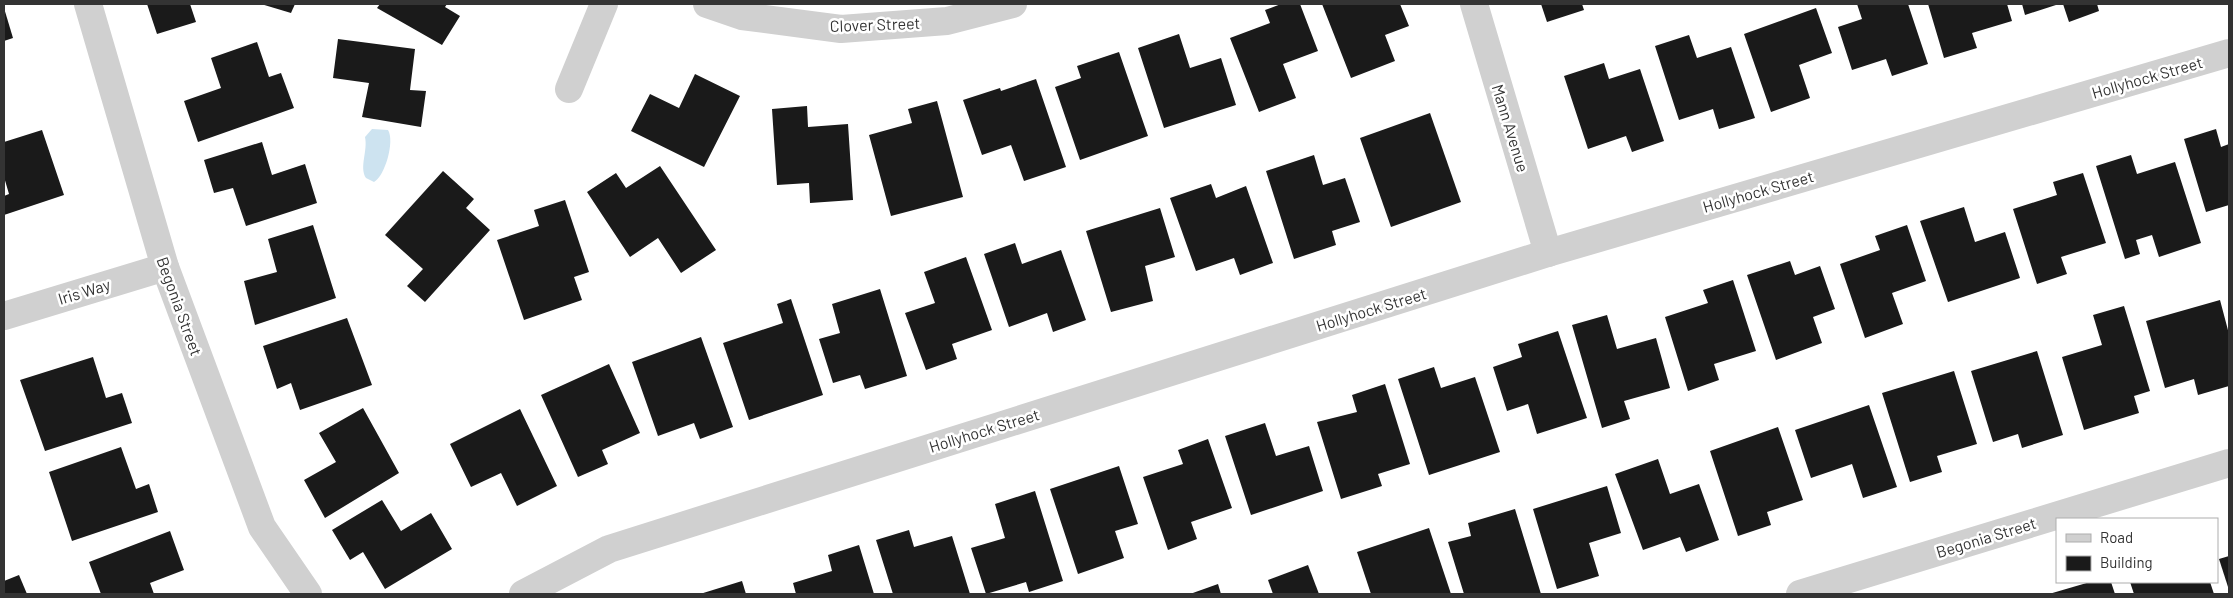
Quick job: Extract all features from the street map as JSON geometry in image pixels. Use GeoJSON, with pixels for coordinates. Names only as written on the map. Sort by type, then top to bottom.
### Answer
{"type":"FeatureCollection","features":[{"type":"Feature","properties":{"kind":"street","name":"Begonia Street"},"geometry":{"type":"LineString","coordinates":[[88,4],[165,266],[262,527],[308,594]]}},
{"type":"Feature","properties":{"kind":"street"},"geometry":{"type":"LineString","coordinates":[[569,89],[604,4]]}},
{"type":"Feature","properties":{"kind":"street","name":"Clover Street"},"geometry":{"type":"LineString","coordinates":[[707,4],[742,16],[841,29],[947,21],[1014,4]]}},
{"type":"Feature","properties":{"kind":"street","name":"Mann Avenue"},"geometry":{"type":"LineString","coordinates":[[1474,4],[1548,253]]}},
{"type":"Feature","properties":{"kind":"street","name":"Hollyhock Street"},"geometry":{"type":"LineString","coordinates":[[523,594],[609,548],[1548,253],[2229,53]]}},
{"type":"Feature","properties":{"kind":"street","name":"Iris Way"},"geometry":{"type":"LineString","coordinates":[[4,316],[165,266]]}},
{"type":"Feature","properties":{"kind":"street","name":"Begonia Street"},"geometry":{"type":"LineString","coordinates":[[1800,594],[2229,463]]}},
{"type":"Feature","properties":{"kind":"water"},"geometry":{"type":"Polygon","coordinates":[[[372,129],[388,130],[390,135],[388,158],[382,173],[374,182],[366,178],[363,169],[365,137],[372,129]]]}},
{"type":"Feature","properties":{"kind":"building"},"geometry":{"type":"Polygon","coordinates":[[[147,4],[190,4],[196,22],[157,34],[147,4]]]}},
{"type":"Feature","properties":{"kind":"building"},"geometry":{"type":"Polygon","coordinates":[[[261,4],[295,4],[291,13],[261,4]]]}},
{"type":"Feature","properties":{"kind":"building"},"geometry":{"type":"Polygon","coordinates":[[[380,4],[447,4],[445,7],[460,16],[442,45],[377,8],[380,4]]]}},
{"type":"Feature","properties":{"kind":"building"},"geometry":{"type":"Polygon","coordinates":[[[1281,4],[1300,4],[1318,51],[1283,64],[1296,98],[1259,112],[1230,38],[1270,23],[1265,10],[1281,4]]]}},
{"type":"Feature","properties":{"kind":"building"},"geometry":{"type":"Polygon","coordinates":[[[1322,4],[1400,4],[1409,26],[1385,35],[1395,61],[1351,78],[1322,4]]]}},
{"type":"Feature","properties":{"kind":"building"},"geometry":{"type":"Polygon","coordinates":[[[1541,4],[1582,4],[1584,10],[1547,22],[1541,4]]]}},
{"type":"Feature","properties":{"kind":"building"},"geometry":{"type":"Polygon","coordinates":[[[1857,4],[1908,4],[1928,64],[1892,76],[1886,59],[1852,70],[1838,27],[1862,19],[1857,4]]]}},
{"type":"Feature","properties":{"kind":"building"},"geometry":{"type":"Polygon","coordinates":[[[1928,4],[2007,4],[2012,21],[1972,33],[1977,48],[1944,58],[1928,4]]]}},
{"type":"Feature","properties":{"kind":"building"},"geometry":{"type":"Polygon","coordinates":[[[2022,4],[2059,4],[2025,15],[2022,4]]]}},
{"type":"Feature","properties":{"kind":"building"},"geometry":{"type":"Polygon","coordinates":[[[2063,4],[2097,4],[2099,11],[2069,22],[2063,4]]]}},
{"type":"Feature","properties":{"kind":"building"},"geometry":{"type":"Polygon","coordinates":[[[4,8],[13,38],[4,41],[4,8]]]}},
{"type":"Feature","properties":{"kind":"building"},"geometry":{"type":"Polygon","coordinates":[[[1816,8],[1832,53],[1799,65],[1810,98],[1771,112],[1744,34],[1816,8]]]}},
{"type":"Feature","properties":{"kind":"building"},"geometry":{"type":"Polygon","coordinates":[[[1179,34],[1190,68],[1221,58],[1236,105],[1164,128],[1138,48],[1179,34]]]}},
{"type":"Feature","properties":{"kind":"building"},"geometry":{"type":"Polygon","coordinates":[[[1689,35],[1697,58],[1731,47],[1755,118],[1719,129],[1713,109],[1679,120],[1655,46],[1689,35]]]}},
{"type":"Feature","properties":{"kind":"building"},"geometry":{"type":"Polygon","coordinates":[[[338,39],[415,49],[410,90],[426,91],[421,127],[362,117],[369,83],[333,78],[338,39]]]}},
{"type":"Feature","properties":{"kind":"building"},"geometry":{"type":"Polygon","coordinates":[[[257,42],[269,77],[281,73],[294,108],[198,142],[184,101],[221,88],[211,58],[257,42]]]}},
{"type":"Feature","properties":{"kind":"building"},"geometry":{"type":"Polygon","coordinates":[[[1119,52],[1148,136],[1080,160],[1055,87],[1081,78],[1077,66],[1119,52]]]}},
{"type":"Feature","properties":{"kind":"building"},"geometry":{"type":"Polygon","coordinates":[[[1604,63],[1609,79],[1640,69],[1664,141],[1632,152],[1626,136],[1588,149],[1564,76],[1604,63]]]}},
{"type":"Feature","properties":{"kind":"building"},"geometry":{"type":"Polygon","coordinates":[[[695,74],[740,96],[704,167],[631,131],[650,94],[679,108],[695,74]]]}},
{"type":"Feature","properties":{"kind":"building"},"geometry":{"type":"Polygon","coordinates":[[[1036,79],[1066,167],[1024,181],[1011,145],[982,155],[963,100],[1000,88],[1001,91],[1036,79]]]}},
{"type":"Feature","properties":{"kind":"building"},"geometry":{"type":"Polygon","coordinates":[[[937,101],[963,197],[891,216],[869,135],[912,123],[908,109],[937,101]]]}},
{"type":"Feature","properties":{"kind":"building"},"geometry":{"type":"Polygon","coordinates":[[[807,106],[808,127],[848,124],[853,200],[810,203],[809,183],[777,185],[772,109],[807,106]]]}},
{"type":"Feature","properties":{"kind":"building"},"geometry":{"type":"Polygon","coordinates":[[[1430,113],[1461,202],[1391,227],[1360,138],[1430,113]]]}},
{"type":"Feature","properties":{"kind":"building"},"geometry":{"type":"Polygon","coordinates":[[[2216,129],[2221,147],[2229,144],[2229,205],[2206,212],[2184,139],[2216,129]]]}},
{"type":"Feature","properties":{"kind":"building"},"geometry":{"type":"Polygon","coordinates":[[[42,130],[64,195],[4,215],[4,196],[9,194],[4,177],[4,142],[42,130]]]}},
{"type":"Feature","properties":{"kind":"building"},"geometry":{"type":"Polygon","coordinates":[[[262,142],[272,175],[305,164],[317,203],[246,226],[233,188],[214,193],[204,160],[262,142]]]}},
{"type":"Feature","properties":{"kind":"building"},"geometry":{"type":"Polygon","coordinates":[[[1314,155],[1323,185],[1345,178],[1360,222],[1332,231],[1336,245],[1294,259],[1266,171],[1314,155]]]}},
{"type":"Feature","properties":{"kind":"building"},"geometry":{"type":"Polygon","coordinates":[[[2131,155],[2137,174],[2175,162],[2201,243],[2159,257],[2152,235],[2136,240],[2140,254],[2125,259],[2096,166],[2131,155]]]}},
{"type":"Feature","properties":{"kind":"building"},"geometry":{"type":"Polygon","coordinates":[[[660,166],[716,250],[681,273],[658,238],[630,257],[587,192],[616,173],[626,188],[660,166]]]}},
{"type":"Feature","properties":{"kind":"building"},"geometry":{"type":"Polygon","coordinates":[[[443,171],[474,199],[466,208],[490,230],[425,302],[407,286],[423,269],[385,235],[443,171]]]}},
{"type":"Feature","properties":{"kind":"building"},"geometry":{"type":"Polygon","coordinates":[[[2083,173],[2106,243],[2061,257],[2067,274],[2037,284],[2013,209],[2057,195],[2053,182],[2083,173]]]}},
{"type":"Feature","properties":{"kind":"building"},"geometry":{"type":"Polygon","coordinates":[[[1211,184],[1216,198],[1246,186],[1273,263],[1240,275],[1234,258],[1196,271],[1170,198],[1211,184]]]}},
{"type":"Feature","properties":{"kind":"building"},"geometry":{"type":"Polygon","coordinates":[[[565,200],[589,272],[574,277],[582,300],[524,320],[497,240],[539,226],[534,210],[565,200]]]}},
{"type":"Feature","properties":{"kind":"building"},"geometry":{"type":"Polygon","coordinates":[[[1964,207],[1975,242],[2005,232],[2020,278],[1948,302],[1920,221],[1964,207]]]}},
{"type":"Feature","properties":{"kind":"building"},"geometry":{"type":"Polygon","coordinates":[[[1160,208],[1175,257],[1145,266],[1153,301],[1111,312],[1086,231],[1160,208]]]}},
{"type":"Feature","properties":{"kind":"building"},"geometry":{"type":"Polygon","coordinates":[[[313,225],[336,298],[255,325],[244,281],[277,272],[268,239],[313,225]]]}},
{"type":"Feature","properties":{"kind":"building"},"geometry":{"type":"Polygon","coordinates":[[[1907,225],[1926,281],[1892,293],[1903,324],[1865,338],[1840,264],[1880,250],[1875,236],[1907,225]]]}},
{"type":"Feature","properties":{"kind":"building"},"geometry":{"type":"Polygon","coordinates":[[[1015,243],[1022,264],[1061,250],[1086,320],[1053,332],[1047,313],[1009,327],[984,254],[1015,243]]]}},
{"type":"Feature","properties":{"kind":"building"},"geometry":{"type":"Polygon","coordinates":[[[966,257],[992,330],[952,344],[957,359],[926,370],[905,313],[935,303],[924,272],[966,257]]]}},
{"type":"Feature","properties":{"kind":"building"},"geometry":{"type":"Polygon","coordinates":[[[1790,261],[1795,275],[1820,266],[1835,309],[1813,317],[1822,343],[1776,360],[1747,275],[1790,261]]]}},
{"type":"Feature","properties":{"kind":"building"},"geometry":{"type":"Polygon","coordinates":[[[1733,280],[1756,351],[1714,364],[1719,380],[1688,391],[1665,317],[1708,303],[1703,290],[1733,280]]]}},
{"type":"Feature","properties":{"kind":"building"},"geometry":{"type":"Polygon","coordinates":[[[880,289],[907,376],[865,389],[860,375],[833,383],[819,339],[840,333],[832,304],[880,289]]]}},
{"type":"Feature","properties":{"kind":"building"},"geometry":{"type":"Polygon","coordinates":[[[791,299],[823,395],[749,420],[723,343],[783,323],[777,304],[791,299]]]}},
{"type":"Feature","properties":{"kind":"building"},"geometry":{"type":"Polygon","coordinates":[[[2220,300],[2229,334],[2229,386],[2198,395],[2194,379],[2165,388],[2146,321],[2220,300]]]}},
{"type":"Feature","properties":{"kind":"building"},"geometry":{"type":"Polygon","coordinates":[[[2124,306],[2150,391],[2134,396],[2139,413],[2084,430],[2062,357],[2102,345],[2093,315],[2124,306]]]}},
{"type":"Feature","properties":{"kind":"building"},"geometry":{"type":"Polygon","coordinates":[[[1607,315],[1617,349],[1656,338],[1670,388],[1624,401],[1630,419],[1602,428],[1572,325],[1607,315]]]}},
{"type":"Feature","properties":{"kind":"building"},"geometry":{"type":"Polygon","coordinates":[[[347,318],[372,385],[300,410],[291,383],[277,389],[263,346],[347,318]]]}},
{"type":"Feature","properties":{"kind":"building"},"geometry":{"type":"Polygon","coordinates":[[[1558,331],[1587,418],[1537,434],[1528,404],[1507,411],[1493,367],[1522,357],[1518,344],[1558,331]]]}},
{"type":"Feature","properties":{"kind":"building"},"geometry":{"type":"Polygon","coordinates":[[[701,337],[733,427],[700,439],[694,423],[658,436],[632,362],[701,337]]]}},
{"type":"Feature","properties":{"kind":"building"},"geometry":{"type":"Polygon","coordinates":[[[2037,351],[2063,435],[2022,448],[2018,434],[1993,442],[1971,371],[2037,351]]]}},
{"type":"Feature","properties":{"kind":"building"},"geometry":{"type":"Polygon","coordinates":[[[93,357],[106,398],[122,393],[132,423],[45,451],[20,380],[93,357]]]}},
{"type":"Feature","properties":{"kind":"building"},"geometry":{"type":"Polygon","coordinates":[[[609,364],[640,433],[602,450],[608,464],[578,477],[541,395],[609,364]]]}},
{"type":"Feature","properties":{"kind":"building"},"geometry":{"type":"Polygon","coordinates":[[[1434,367],[1441,388],[1475,377],[1500,452],[1429,475],[1398,379],[1434,367]]]}},
{"type":"Feature","properties":{"kind":"building"},"geometry":{"type":"Polygon","coordinates":[[[1954,371],[1977,444],[1937,456],[1942,472],[1910,482],[1882,393],[1954,371]]]}},
{"type":"Feature","properties":{"kind":"building"},"geometry":{"type":"Polygon","coordinates":[[[1385,384],[1410,464],[1378,474],[1382,486],[1341,499],[1317,422],[1357,412],[1352,395],[1385,384]]]}},
{"type":"Feature","properties":{"kind":"building"},"geometry":{"type":"Polygon","coordinates":[[[1869,405],[1897,487],[1863,498],[1852,464],[1811,478],[1795,430],[1869,405]]]}},
{"type":"Feature","properties":{"kind":"building"},"geometry":{"type":"Polygon","coordinates":[[[363,408],[399,473],[325,518],[304,480],[336,462],[319,433],[363,408]]]}},
{"type":"Feature","properties":{"kind":"building"},"geometry":{"type":"Polygon","coordinates":[[[520,409],[557,486],[517,506],[501,473],[471,487],[450,444],[520,409]]]}},
{"type":"Feature","properties":{"kind":"building"},"geometry":{"type":"Polygon","coordinates":[[[1265,423],[1276,456],[1309,446],[1323,491],[1251,515],[1225,436],[1265,423]]]}},
{"type":"Feature","properties":{"kind":"building"},"geometry":{"type":"Polygon","coordinates":[[[1778,427],[1803,500],[1767,512],[1771,525],[1738,536],[1710,451],[1778,427]]]}},
{"type":"Feature","properties":{"kind":"building"},"geometry":{"type":"Polygon","coordinates":[[[1208,439],[1232,508],[1191,522],[1197,539],[1168,550],[1143,477],[1183,464],[1178,450],[1208,439]]]}},
{"type":"Feature","properties":{"kind":"building"},"geometry":{"type":"Polygon","coordinates":[[[121,447],[136,489],[149,484],[158,512],[72,541],[49,472],[121,447]]]}},
{"type":"Feature","properties":{"kind":"building"},"geometry":{"type":"Polygon","coordinates":[[[1658,459],[1670,494],[1699,484],[1719,540],[1686,552],[1680,537],[1643,550],[1615,474],[1658,459]]]}},
{"type":"Feature","properties":{"kind":"building"},"geometry":{"type":"Polygon","coordinates":[[[1119,466],[1138,524],[1115,531],[1124,558],[1078,574],[1050,489],[1119,466]]]}},
{"type":"Feature","properties":{"kind":"building"},"geometry":{"type":"Polygon","coordinates":[[[1607,486],[1621,533],[1589,543],[1599,576],[1557,589],[1533,509],[1607,486]]]}},
{"type":"Feature","properties":{"kind":"building"},"geometry":{"type":"Polygon","coordinates":[[[1035,491],[1063,581],[1029,592],[1026,582],[986,594],[971,548],[1005,538],[995,504],[1035,491]]]}},
{"type":"Feature","properties":{"kind":"building"},"geometry":{"type":"Polygon","coordinates":[[[382,500],[401,531],[431,513],[452,549],[385,589],[363,552],[350,560],[332,530],[382,500]]]}},
{"type":"Feature","properties":{"kind":"building"},"geometry":{"type":"Polygon","coordinates":[[[1515,509],[1541,594],[1464,594],[1448,542],[1471,536],[1468,523],[1515,509]]]}},
{"type":"Feature","properties":{"kind":"building"},"geometry":{"type":"Polygon","coordinates":[[[1429,528],[1451,594],[1371,594],[1357,552],[1429,528]]]}},
{"type":"Feature","properties":{"kind":"building"},"geometry":{"type":"Polygon","coordinates":[[[909,530],[914,547],[952,536],[970,594],[893,594],[876,540],[909,530]]]}},
{"type":"Feature","properties":{"kind":"building"},"geometry":{"type":"Polygon","coordinates":[[[170,531],[184,570],[150,583],[154,594],[101,594],[89,562],[170,531]]]}},
{"type":"Feature","properties":{"kind":"building"},"geometry":{"type":"Polygon","coordinates":[[[859,545],[874,594],[796,594],[793,583],[832,571],[828,555],[859,545]]]}},
{"type":"Feature","properties":{"kind":"building"},"geometry":{"type":"Polygon","coordinates":[[[2229,556],[2229,590],[2219,559],[2229,556]]]}},
{"type":"Feature","properties":{"kind":"building"},"geometry":{"type":"Polygon","coordinates":[[[1308,565],[1319,594],[1273,594],[1268,580],[1308,565]]]}},
{"type":"Feature","properties":{"kind":"building"},"geometry":{"type":"Polygon","coordinates":[[[19,575],[27,594],[4,594],[4,581],[19,575]]]}},
{"type":"Feature","properties":{"kind":"building"},"geometry":{"type":"Polygon","coordinates":[[[742,581],[746,594],[700,594],[742,581]]]}},
{"type":"Feature","properties":{"kind":"building"},"geometry":{"type":"Polygon","coordinates":[[[2087,583],[2111,583],[2115,594],[2049,594],[2087,583]]]}},
{"type":"Feature","properties":{"kind":"building"},"geometry":{"type":"Polygon","coordinates":[[[2130,583],[2210,583],[2214,594],[2134,594],[2130,583]]]}},
{"type":"Feature","properties":{"kind":"building"},"geometry":{"type":"Polygon","coordinates":[[[1218,584],[1221,594],[1190,594],[1218,584]]]}}]}
